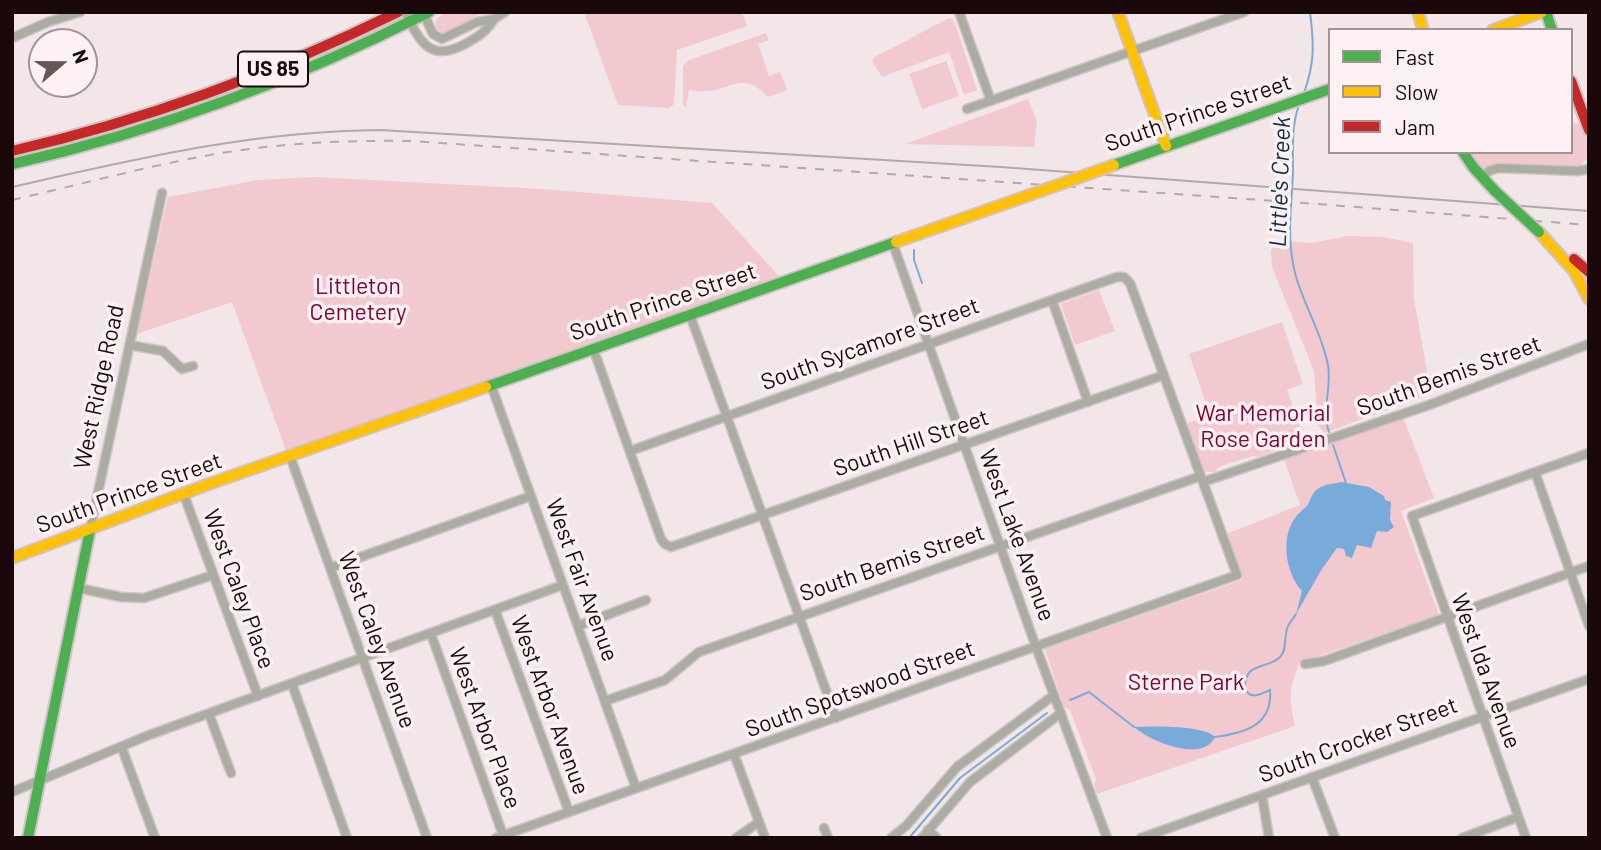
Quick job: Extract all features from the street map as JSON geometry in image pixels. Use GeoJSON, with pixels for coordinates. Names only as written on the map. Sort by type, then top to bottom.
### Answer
{"type":"FeatureCollection","features":[{"type":"Feature","properties":{"kind":"main road","name":"US 85"},"geometry":{"type":"LineString","coordinates":[[15,150],[136,119],[205,95],[315,51],[398,12]]}},
{"type":"Feature","properties":{"kind":"main road"},"geometry":{"type":"LineString","coordinates":[[1118,12],[1166,146]]}},
{"type":"Feature","properties":{"kind":"main road"},"geometry":{"type":"LineString","coordinates":[[1499,28],[1544,12],[1551,28]]}},
{"type":"Feature","properties":{"kind":"main road","name":"US 85"},"geometry":{"type":"LineString","coordinates":[[12,164],[79,149],[192,115],[286,78],[407,17],[425,13]]}},
{"type":"Feature","properties":{"kind":"main road"},"geometry":{"type":"LineString","coordinates":[[1573,85],[1585,106],[1589,130]]}},
{"type":"Feature","properties":{"kind":"main road","name":"South Prince Street"},"geometry":{"type":"LineString","coordinates":[[12,558],[593,348],[1328,90]]}},
{"type":"Feature","properties":{"kind":"main road"},"geometry":{"type":"LineString","coordinates":[[1465,154],[1495,191],[1556,248],[1584,284],[1589,299]]}},
{"type":"Feature","properties":{"kind":"main road"},"geometry":{"type":"LineString","coordinates":[[1556,248],[1565,248],[1579,265],[1589,272]]}},
{"type":"Feature","properties":{"kind":"main road","name":"West Ridge Road"},"geometry":{"type":"LineString","coordinates":[[27,838],[90,530]]}},
{"type":"Feature","properties":{"kind":"street"},"geometry":{"type":"LineString","coordinates":[[12,38],[80,12]]}},
{"type":"Feature","properties":{"kind":"street"},"geometry":{"type":"LineString","coordinates":[[425,13],[433,34],[442,39],[477,22],[494,19],[505,12]]}},
{"type":"Feature","properties":{"kind":"street"},"geometry":{"type":"LineString","coordinates":[[959,12],[991,101]]}},
{"type":"Feature","properties":{"kind":"street"},"geometry":{"type":"LineString","coordinates":[[967,109],[1244,12]]}},
{"type":"Feature","properties":{"kind":"street"},"geometry":{"type":"LineString","coordinates":[[407,17],[425,45],[437,52],[454,50],[486,32],[494,19]]}},
{"type":"Feature","properties":{"kind":"street"},"geometry":{"type":"LineString","coordinates":[[1482,177],[1498,168],[1577,171],[1589,169]]}},
{"type":"Feature","properties":{"kind":"street","name":"West Ridge Road"},"geometry":{"type":"LineString","coordinates":[[90,530],[162,193]]}},
{"type":"Feature","properties":{"kind":"street","name":"West Lake Avenue"},"geometry":{"type":"LineString","coordinates":[[893,244],[1107,838]]}},
{"type":"Feature","properties":{"kind":"street","name":"South Sycamore Street"},"geometry":{"type":"LineString","coordinates":[[630,451],[1117,277],[1124,277],[1130,283],[1164,375]]}},
{"type":"Feature","properties":{"kind":"street"},"geometry":{"type":"LineString","coordinates":[[1052,300],[1088,402]]}},
{"type":"Feature","properties":{"kind":"street"},"geometry":{"type":"LineString","coordinates":[[690,315],[836,718]]}},
{"type":"Feature","properties":{"kind":"street","name":"South Bemis Street"},"geometry":{"type":"LineString","coordinates":[[605,701],[665,680],[699,652],[1001,546],[1429,405],[1589,344]]}},
{"type":"Feature","properties":{"kind":"street"},"geometry":{"type":"LineString","coordinates":[[129,345],[163,351],[180,368],[193,366]]}},
{"type":"Feature","properties":{"kind":"street"},"geometry":{"type":"LineString","coordinates":[[593,348],[630,451]]}},
{"type":"Feature","properties":{"kind":"street"},"geometry":{"type":"LineString","coordinates":[[1164,375],[1202,479]]}},
{"type":"Feature","properties":{"kind":"street","name":"South Hill Street"},"geometry":{"type":"LineString","coordinates":[[630,451],[661,539],[671,547],[1164,375]]}},
{"type":"Feature","properties":{"kind":"street","name":"West Fair Avenue"},"geometry":{"type":"LineString","coordinates":[[491,385],[636,788]]}},
{"type":"Feature","properties":{"kind":"street"},"geometry":{"type":"LineString","coordinates":[[1589,453],[1535,472],[1589,626]]}},
{"type":"Feature","properties":{"kind":"street","name":"West Caley Avenue"},"geometry":{"type":"LineString","coordinates":[[290,456],[427,838]]}},
{"type":"Feature","properties":{"kind":"street","name":"West Ida Avenue"},"geometry":{"type":"LineString","coordinates":[[1526,838],[1412,516],[1535,472]]}},
{"type":"Feature","properties":{"kind":"street","name":"South Spotswood Street"},"geometry":{"type":"LineString","coordinates":[[500,836],[1237,575],[1202,479]]}},
{"type":"Feature","properties":{"kind":"street","name":"West Caley Place"},"geometry":{"type":"LineString","coordinates":[[184,495],[258,696]]}},
{"type":"Feature","properties":{"kind":"street"},"geometry":{"type":"LineString","coordinates":[[330,568],[531,496]]}},
{"type":"Feature","properties":{"kind":"street"},"geometry":{"type":"LineString","coordinates":[[1305,664],[1324,662],[1589,566]]}},
{"type":"Feature","properties":{"kind":"street"},"geometry":{"type":"LineString","coordinates":[[78,588],[121,597],[144,598],[213,575]]}},
{"type":"Feature","properties":{"kind":"street"},"geometry":{"type":"LineString","coordinates":[[12,792],[149,735],[563,586]]}},
{"type":"Feature","properties":{"kind":"street"},"geometry":{"type":"LineString","coordinates":[[578,626],[646,600]]}},
{"type":"Feature","properties":{"kind":"street","name":"West Arbor Avenue"},"geometry":{"type":"LineString","coordinates":[[495,610],[569,812]]}},
{"type":"Feature","properties":{"kind":"street","name":"West Arbor Place"},"geometry":{"type":"LineString","coordinates":[[430,634],[500,836]]}},
{"type":"Feature","properties":{"kind":"street","name":"South Crocker Street"},"geometry":{"type":"LineString","coordinates":[[1141,838],[1589,679]]}},
{"type":"Feature","properties":{"kind":"street","name":"West Caley Place"},"geometry":{"type":"LineString","coordinates":[[292,684],[347,838]]}},
{"type":"Feature","properties":{"kind":"street"},"geometry":{"type":"LineString","coordinates":[[891,838],[906,826],[957,767],[1054,695]]}},
{"type":"Feature","properties":{"kind":"street"},"geometry":{"type":"LineString","coordinates":[[922,838],[970,782],[1061,713]]}},
{"type":"Feature","properties":{"kind":"street"},"geometry":{"type":"LineString","coordinates":[[209,714],[231,773]]}},
{"type":"Feature","properties":{"kind":"street"},"geometry":{"type":"LineString","coordinates":[[122,748],[155,838]]}},
{"type":"Feature","properties":{"kind":"street"},"geometry":{"type":"LineString","coordinates":[[734,754],[765,838]]}},
{"type":"Feature","properties":{"kind":"street"},"geometry":{"type":"LineString","coordinates":[[1312,777],[1335,838]]}},
{"type":"Feature","properties":{"kind":"street"},"geometry":{"type":"LineString","coordinates":[[1262,795],[1269,838]]}},
{"type":"Feature","properties":{"kind":"street"},"geometry":{"type":"LineString","coordinates":[[1462,838],[1518,817]]}},
{"type":"Feature","properties":{"kind":"street"},"geometry":{"type":"LineString","coordinates":[[736,838],[759,822]]}},
{"type":"Feature","properties":{"kind":"street"},"geometry":{"type":"LineString","coordinates":[[824,828],[828,838]]}},
{"type":"Feature","properties":{"kind":"street"},"geometry":{"type":"LineString","coordinates":[[928,830],[937,838]]}},
{"type":"Feature","properties":{"kind":"green space"},"geometry":{"type":"Polygon","coordinates":[[[446,12],[483,12],[445,33],[438,30],[436,19],[446,12]]]}},
{"type":"Feature","properties":{"kind":"green space"},"geometry":{"type":"Polygon","coordinates":[[[584,12],[742,12],[747,26],[677,50],[674,104],[669,108],[618,105],[584,12]]]}},
{"type":"Feature","properties":{"kind":"green space"},"geometry":{"type":"Polygon","coordinates":[[[949,18],[956,26],[977,90],[964,95],[949,52],[882,77],[872,61],[873,58],[949,18]]]}},
{"type":"Feature","properties":{"kind":"green space"},"geometry":{"type":"Polygon","coordinates":[[[766,33],[769,40],[758,44],[769,76],[780,72],[787,90],[768,97],[752,84],[738,83],[716,90],[689,90],[686,107],[683,105],[683,66],[689,60],[766,33]]]}},
{"type":"Feature","properties":{"kind":"green space"},"geometry":{"type":"Polygon","coordinates":[[[946,61],[959,96],[922,109],[909,74],[946,61]]]}},
{"type":"Feature","properties":{"kind":"green space"},"geometry":{"type":"Polygon","coordinates":[[[1028,99],[1037,122],[1034,147],[905,144],[1028,99]]]}},
{"type":"Feature","properties":{"kind":"green space"},"geometry":{"type":"Polygon","coordinates":[[[1573,123],[1582,124],[1589,144],[1589,157],[1578,167],[1494,164],[1482,169],[1471,154],[1573,154],[1573,123]]]}},
{"type":"Feature","properties":{"kind":"green space","name":"Littleton Cemetery"},"geometry":{"type":"Polygon","coordinates":[[[313,177],[542,189],[712,203],[779,276],[287,453],[232,302],[137,334],[168,197],[258,180],[313,177]]]}},
{"type":"Feature","properties":{"kind":"green space"},"geometry":{"type":"Polygon","coordinates":[[[1348,236],[1383,237],[1413,243],[1414,298],[1431,394],[1324,433],[1318,425],[1314,371],[1272,267],[1271,251],[1277,240],[1311,243],[1348,236]]]}},
{"type":"Feature","properties":{"kind":"green space"},"geometry":{"type":"Polygon","coordinates":[[[1099,290],[1115,331],[1075,345],[1061,304],[1099,290]]]}},
{"type":"Feature","properties":{"kind":"green space","name":"War Memorial Rose Garden"},"geometry":{"type":"Polygon","coordinates":[[[1282,322],[1303,384],[1287,390],[1304,438],[1258,457],[1253,456],[1219,467],[1215,472],[1207,472],[1201,466],[1186,424],[1210,415],[1189,354],[1282,322]]]}},
{"type":"Feature","properties":{"kind":"green space","name":"Sterne Park"},"geometry":{"type":"Polygon","coordinates":[[[1402,414],[1434,498],[1401,511],[1439,615],[1300,662],[1291,694],[1295,726],[1097,794],[1094,785],[1096,779],[1070,710],[1064,707],[1045,649],[1242,580],[1226,534],[1300,505],[1283,456],[1402,414]]]}},
{"type":"Feature","properties":{"kind":"water"},"geometry":{"type":"Polygon","coordinates":[[[1341,482],[1369,487],[1384,496],[1385,500],[1391,502],[1390,520],[1394,527],[1387,532],[1377,531],[1371,548],[1357,545],[1352,558],[1346,556],[1344,549],[1337,548],[1296,614],[1302,591],[1292,575],[1287,556],[1290,526],[1317,490],[1341,482]]]}},
{"type":"Feature","properties":{"kind":"water"},"geometry":{"type":"Polygon","coordinates":[[[1134,727],[1189,728],[1215,737],[1209,745],[1200,749],[1189,749],[1164,744],[1134,727]]]}},
{"type":"Feature","properties":{"kind":"waterway","name":"Little's Creek"},"geometry":{"type":"LineString","coordinates":[[1304,93],[1313,53],[1310,12]]}},
{"type":"Feature","properties":{"kind":"waterway","name":"Little's Creek"},"geometry":{"type":"LineString","coordinates":[[1299,105],[1293,139],[1291,254],[1297,280],[1328,365],[1326,416],[1329,432]]}},
{"type":"Feature","properties":{"kind":"waterway"},"geometry":{"type":"LineString","coordinates":[[914,250],[914,260],[922,283]]}},
{"type":"Feature","properties":{"kind":"waterway","name":"Little's Creek"},"geometry":{"type":"LineString","coordinates":[[1333,445],[1346,483]]}},
{"type":"Feature","properties":{"kind":"waterway","name":"Little's Creek"},"geometry":{"type":"LineString","coordinates":[[1215,737],[1246,730],[1267,712],[1270,690],[1250,695],[1245,689],[1246,680],[1252,670],[1280,657],[1286,632],[1296,614]]}},
{"type":"Feature","properties":{"kind":"waterway","name":"Little's Creek"},"geometry":{"type":"LineString","coordinates":[[1070,700],[1089,692],[1134,727]]}},
{"type":"Feature","properties":{"kind":"waterway","name":"Little's Creek"},"geometry":{"type":"LineString","coordinates":[[909,838],[960,778],[1047,713]]}},
{"type":"Feature","properties":{"kind":"tram line"},"geometry":{"type":"LineString","coordinates":[[12,187],[194,148],[286,135],[380,130],[1001,167],[1589,211]]}},
{"type":"Feature","properties":{"kind":"railway"},"geometry":{"type":"LineString","coordinates":[[12,200],[160,165],[235,151],[311,143],[412,141],[1589,225]]}},
{"type":"Feature","properties":{"kind":"traffic: fast"},"geometry":{"type":"LineString","coordinates":[[12,164],[120,136],[225,101],[328,60],[429,12]]}},
{"type":"Feature","properties":{"kind":"traffic: fast"},"geometry":{"type":"LineString","coordinates":[[1546,12],[1551,28]]}},
{"type":"Feature","properties":{"kind":"traffic: fast"},"geometry":{"type":"LineString","coordinates":[[1114,165],[1328,90]]}},
{"type":"Feature","properties":{"kind":"traffic: fast"},"geometry":{"type":"LineString","coordinates":[[1464,154],[1495,191]]}},
{"type":"Feature","properties":{"kind":"traffic: fast"},"geometry":{"type":"LineString","coordinates":[[1495,191],[1539,232]]}},
{"type":"Feature","properties":{"kind":"traffic: fast"},"geometry":{"type":"LineString","coordinates":[[486,387],[896,242]]}},
{"type":"Feature","properties":{"kind":"traffic: fast"},"geometry":{"type":"LineString","coordinates":[[28,838],[90,530]]}},
{"type":"Feature","properties":{"kind":"traffic: slow"},"geometry":{"type":"LineString","coordinates":[[1118,12],[1166,146]]}},
{"type":"Feature","properties":{"kind":"traffic: slow"},"geometry":{"type":"LineString","coordinates":[[1418,12],[1422,28]]}},
{"type":"Feature","properties":{"kind":"traffic: slow"},"geometry":{"type":"LineString","coordinates":[[1498,28],[1542,12]]}},
{"type":"Feature","properties":{"kind":"traffic: slow"},"geometry":{"type":"LineString","coordinates":[[1027,196],[1114,165]]}},
{"type":"Feature","properties":{"kind":"traffic: slow"},"geometry":{"type":"LineString","coordinates":[[896,242],[1027,196]]}},
{"type":"Feature","properties":{"kind":"traffic: slow"},"geometry":{"type":"LineString","coordinates":[[1539,232],[1574,271],[1589,299]]}},
{"type":"Feature","properties":{"kind":"traffic: slow"},"geometry":{"type":"LineString","coordinates":[[12,558],[209,484],[486,387]]}},
{"type":"Feature","properties":{"kind":"traffic: jam"},"geometry":{"type":"LineString","coordinates":[[12,151],[112,125],[209,93],[304,55],[398,12]]}},
{"type":"Feature","properties":{"kind":"traffic: jam"},"geometry":{"type":"LineString","coordinates":[[1573,86],[1589,130]]}},
{"type":"Feature","properties":{"kind":"traffic: jam"},"geometry":{"type":"LineString","coordinates":[[1574,259],[1589,272]]}}]}
